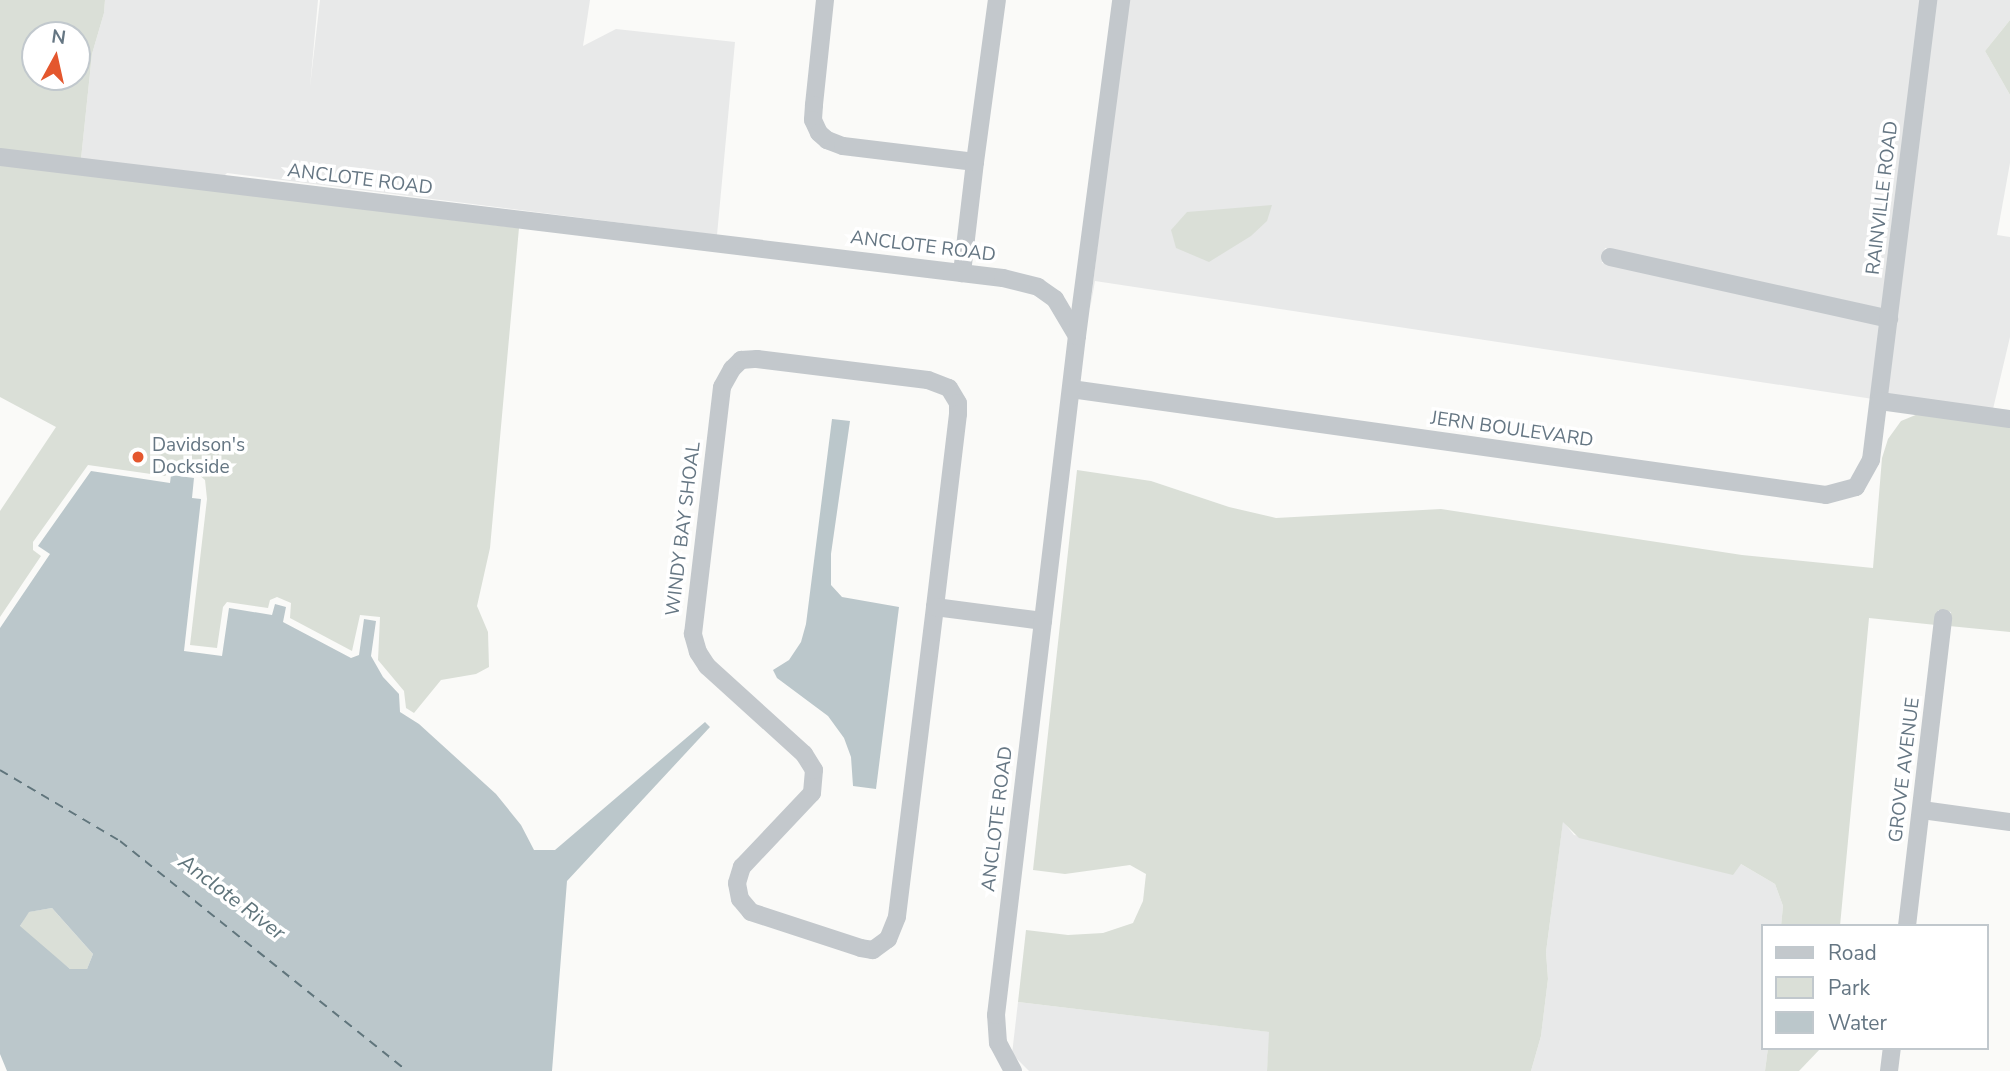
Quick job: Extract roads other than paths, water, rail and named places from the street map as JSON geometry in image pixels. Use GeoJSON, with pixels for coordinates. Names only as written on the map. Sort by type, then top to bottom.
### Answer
{"type":"FeatureCollection","features":[{"type":"Feature","properties":{"kind":"street"},"geometry":{"type":"LineString","coordinates":[[825,0],[813,120],[819,133],[843,146],[975,162]]}},
{"type":"Feature","properties":{"kind":"street"},"geometry":{"type":"LineString","coordinates":[[962,273],[996,0]]}},
{"type":"Feature","properties":{"kind":"street"},"geometry":{"type":"LineString","coordinates":[[1077,336],[1121,0]]}},
{"type":"Feature","properties":{"kind":"street","name":"RAINVILLE ROAD"},"geometry":{"type":"LineString","coordinates":[[1880,401],[1928,0]]}},
{"type":"Feature","properties":{"kind":"street","name":"ANCLOTE ROAD"},"geometry":{"type":"LineString","coordinates":[[0,157],[1003,278],[1038,287],[1055,299],[1077,336],[996,1015],[998,1043],[1013,1071]]}},
{"type":"Feature","properties":{"kind":"street"},"geometry":{"type":"LineString","coordinates":[[1610,257],[1889,319]]}},
{"type":"Feature","properties":{"kind":"street","name":"WINDY BAY SHOAL"},"geometry":{"type":"LineString","coordinates":[[757,359],[929,380],[949,388],[958,403],[958,414],[935,607],[897,916],[888,939],[873,950],[861,948],[751,912],[740,899],[737,883],[741,867],[813,793],[815,785],[814,770],[804,754],[707,666],[698,652],[693,634],[722,387],[732,369],[741,360],[757,359]]}},
{"type":"Feature","properties":{"kind":"street","name":"JERN BOULEVARD"},"geometry":{"type":"LineString","coordinates":[[1071,389],[1826,495],[1856,487],[1871,460],[1880,401]]}},
{"type":"Feature","properties":{"kind":"street"},"geometry":{"type":"LineString","coordinates":[[1880,401],[2010,419]]}},
{"type":"Feature","properties":{"kind":"street"},"geometry":{"type":"LineString","coordinates":[[935,607],[1043,621]]}},
{"type":"Feature","properties":{"kind":"street","name":"GROVE AVENUE"},"geometry":{"type":"LineString","coordinates":[[1908,924],[1943,618]]}},
{"type":"Feature","properties":{"kind":"street"},"geometry":{"type":"LineString","coordinates":[[1922,810],[2010,822]]}},
{"type":"Feature","properties":{"kind":"street"},"geometry":{"type":"LineString","coordinates":[[996,1071],[998,1043]]}},
{"type":"Feature","properties":{"kind":"street"},"geometry":{"type":"LineString","coordinates":[[1889,1071],[1892,1050]]}},
{"type":"Feature","properties":{"kind":"water"},"geometry":{"type":"Polygon","coordinates":[[[832,419],[850,421],[831,554],[831,585],[842,597],[899,607],[876,789],[853,786],[851,757],[844,738],[828,716],[777,678],[773,670],[789,660],[801,642],[806,624],[832,419]]]}},
{"type":"Feature","properties":{"kind":"water","name":"Anclote River"},"geometry":{"type":"Polygon","coordinates":[[[91,471],[170,483],[171,475],[194,478],[192,498],[201,499],[184,651],[222,656],[229,608],[272,615],[275,604],[286,607],[283,622],[351,658],[359,655],[364,619],[376,621],[371,656],[383,677],[399,694],[400,712],[419,724],[496,794],[521,825],[534,850],[555,850],[705,722],[710,727],[567,881],[552,1071],[7,1071],[0,1054],[0,628],[50,554],[38,546],[91,471]],[[52,908],[29,912],[20,926],[70,969],[87,969],[93,954],[52,908]]]}},
{"type":"Feature","properties":{"kind":"place","name":"Davidson's Dockside"},"geometry":{"type":"Point","coordinates":[138,457]}}]}
